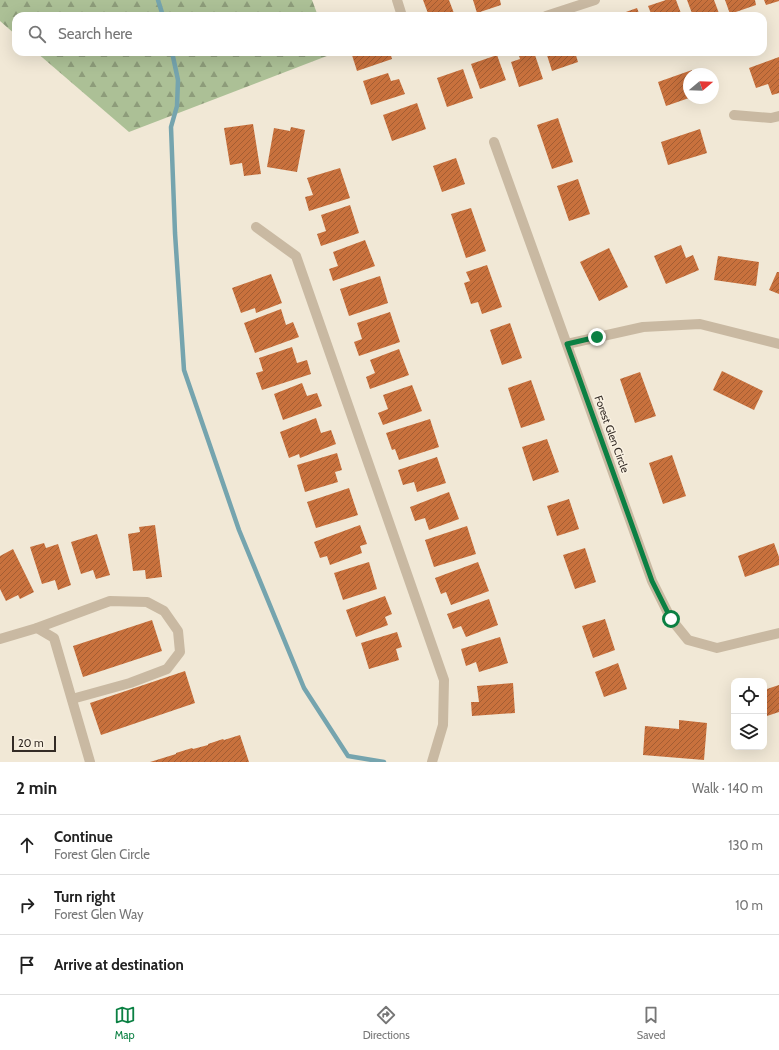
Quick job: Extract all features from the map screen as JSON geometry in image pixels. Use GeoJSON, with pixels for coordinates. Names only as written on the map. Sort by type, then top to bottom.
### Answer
{"type":"FeatureCollection","features":[{"type":"Feature","properties":{"kind":"street"},"geometry":{"type":"LineString","coordinates":[[397,0],[401,12]]}},
{"type":"Feature","properties":{"kind":"street"},"geometry":{"type":"LineString","coordinates":[[558,12],[595,0]]}},
{"type":"Feature","properties":{"kind":"street"},"geometry":{"type":"LineString","coordinates":[[734,115],[771,118],[779,116]]}},
{"type":"Feature","properties":{"kind":"street","name":"Forest Glen Circle"},"geometry":{"type":"LineString","coordinates":[[494,142],[652,581],[671,619],[688,640],[717,648],[779,633]]}},
{"type":"Feature","properties":{"kind":"street"},"geometry":{"type":"LineString","coordinates":[[256,227],[296,256],[444,680],[443,725],[432,762]]}},
{"type":"Feature","properties":{"kind":"street"},"geometry":{"type":"LineString","coordinates":[[567,344],[643,327],[700,324],[779,344]]}},
{"type":"Feature","properties":{"kind":"street"},"geometry":{"type":"LineString","coordinates":[[0,639],[37,628],[110,601],[147,602],[164,612],[178,631],[180,652],[167,669],[130,683],[72,699]]}},
{"type":"Feature","properties":{"kind":"street"},"geometry":{"type":"LineString","coordinates":[[37,628],[54,638],[90,762]]}},
{"type":"Feature","properties":{"kind":"green space"},"geometry":{"type":"Polygon","coordinates":[[[0,0],[312,0],[316,12],[12,12],[12,32],[0,21],[0,0]]]}},
{"type":"Feature","properties":{"kind":"green space"},"geometry":{"type":"Polygon","coordinates":[[[41,56],[327,56],[129,132],[41,56]]]}},
{"type":"Feature","properties":{"kind":"building"},"geometry":{"type":"Polygon","coordinates":[[[423,0],[449,0],[454,12],[428,12],[423,0]]]}},
{"type":"Feature","properties":{"kind":"building"},"geometry":{"type":"Polygon","coordinates":[[[473,0],[500,0],[501,5],[477,12],[473,0]]]}},
{"type":"Feature","properties":{"kind":"building"},"geometry":{"type":"Polygon","coordinates":[[[666,0],[676,0],[680,12],[650,12],[648,6],[666,0]]]}},
{"type":"Feature","properties":{"kind":"building"},"geometry":{"type":"Polygon","coordinates":[[[687,0],[714,0],[718,12],[692,12],[687,0]]]}},
{"type":"Feature","properties":{"kind":"building"},"geometry":{"type":"Polygon","coordinates":[[[725,0],[755,0],[756,5],[736,12],[729,12],[725,0]]]}},
{"type":"Feature","properties":{"kind":"building"},"geometry":{"type":"Polygon","coordinates":[[[764,0],[779,0],[779,1],[766,5],[764,0]]]}},
{"type":"Feature","properties":{"kind":"building"},"geometry":{"type":"Polygon","coordinates":[[[637,8],[638,12],[626,12],[637,8]]]}},
{"type":"Feature","properties":{"kind":"building"},"geometry":{"type":"Polygon","coordinates":[[[352,56],[391,56],[392,59],[357,71],[352,56]]]}},
{"type":"Feature","properties":{"kind":"building"},"geometry":{"type":"Polygon","coordinates":[[[497,56],[506,80],[480,89],[471,64],[497,56]]]}},
{"type":"Feature","properties":{"kind":"building"},"geometry":{"type":"Polygon","coordinates":[[[519,56],[535,56],[543,79],[519,87],[511,62],[520,59],[519,56]]]}},
{"type":"Feature","properties":{"kind":"building"},"geometry":{"type":"Polygon","coordinates":[[[547,56],[576,56],[578,62],[552,71],[547,56]]]}},
{"type":"Feature","properties":{"kind":"building"},"geometry":{"type":"Polygon","coordinates":[[[779,57],[779,93],[772,95],[768,84],[756,88],[749,68],[779,57]]]}},
{"type":"Feature","properties":{"kind":"building"},"geometry":{"type":"Polygon","coordinates":[[[463,69],[473,98],[447,107],[437,78],[463,69]]]}},
{"type":"Feature","properties":{"kind":"building"},"geometry":{"type":"Polygon","coordinates":[[[388,73],[391,81],[399,79],[405,94],[371,105],[363,81],[388,73]]]}},
{"type":"Feature","properties":{"kind":"building"},"geometry":{"type":"Polygon","coordinates":[[[683,73],[683,100],[666,106],[658,82],[683,73]]]}},
{"type":"Feature","properties":{"kind":"building"},"geometry":{"type":"Polygon","coordinates":[[[417,103],[426,129],[392,141],[383,115],[417,103]]]}},
{"type":"Feature","properties":{"kind":"building"},"geometry":{"type":"Polygon","coordinates":[[[558,118],[573,162],[552,169],[537,125],[558,118]]]}},
{"type":"Feature","properties":{"kind":"building"},"geometry":{"type":"Polygon","coordinates":[[[253,124],[261,174],[244,176],[242,163],[230,165],[224,128],[253,124]]]}},
{"type":"Feature","properties":{"kind":"building"},"geometry":{"type":"Polygon","coordinates":[[[291,127],[305,130],[297,172],[267,167],[274,128],[290,131],[291,127]]]}},
{"type":"Feature","properties":{"kind":"building"},"geometry":{"type":"Polygon","coordinates":[[[700,129],[707,153],[668,165],[661,142],[700,129]]]}},
{"type":"Feature","properties":{"kind":"building"},"geometry":{"type":"Polygon","coordinates":[[[456,158],[465,184],[442,192],[433,166],[456,158]]]}},
{"type":"Feature","properties":{"kind":"building"},"geometry":{"type":"Polygon","coordinates":[[[340,168],[350,198],[309,211],[305,197],[313,195],[307,178],[340,168]]]}},
{"type":"Feature","properties":{"kind":"building"},"geometry":{"type":"Polygon","coordinates":[[[578,179],[590,214],[569,221],[557,186],[578,179]]]}},
{"type":"Feature","properties":{"kind":"building"},"geometry":{"type":"Polygon","coordinates":[[[350,205],[359,233],[321,246],[317,234],[326,231],[321,215],[350,205]]]}},
{"type":"Feature","properties":{"kind":"building"},"geometry":{"type":"Polygon","coordinates":[[[471,208],[486,251],[466,258],[451,214],[471,208]]]}},
{"type":"Feature","properties":{"kind":"building"},"geometry":{"type":"Polygon","coordinates":[[[365,240],[375,266],[333,281],[329,269],[338,266],[333,252],[365,240]]]}},
{"type":"Feature","properties":{"kind":"building"},"geometry":{"type":"Polygon","coordinates":[[[681,245],[686,258],[693,255],[699,270],[666,284],[654,256],[681,245]]]}},
{"type":"Feature","properties":{"kind":"building"},"geometry":{"type":"Polygon","coordinates":[[[609,248],[628,287],[599,301],[580,262],[609,248]]]}},
{"type":"Feature","properties":{"kind":"building"},"geometry":{"type":"Polygon","coordinates":[[[718,256],[759,262],[756,286],[714,280],[718,256]]]}},
{"type":"Feature","properties":{"kind":"building"},"geometry":{"type":"Polygon","coordinates":[[[487,265],[502,307],[482,314],[478,302],[471,304],[464,283],[470,281],[466,272],[487,265]]]}},
{"type":"Feature","properties":{"kind":"building"},"geometry":{"type":"Polygon","coordinates":[[[777,272],[779,272],[779,294],[769,290],[777,272]]]}},
{"type":"Feature","properties":{"kind":"building"},"geometry":{"type":"Polygon","coordinates":[[[271,274],[282,303],[256,313],[255,308],[241,313],[232,288],[271,274]]]}},
{"type":"Feature","properties":{"kind":"building"},"geometry":{"type":"Polygon","coordinates":[[[380,276],[388,303],[349,316],[340,289],[380,276]]]}},
{"type":"Feature","properties":{"kind":"building"},"geometry":{"type":"Polygon","coordinates":[[[281,309],[286,325],[293,322],[299,337],[255,353],[244,323],[281,309]]]}},
{"type":"Feature","properties":{"kind":"building"},"geometry":{"type":"Polygon","coordinates":[[[390,312],[400,342],[359,356],[354,342],[362,339],[357,323],[390,312]]]}},
{"type":"Feature","properties":{"kind":"building"},"geometry":{"type":"Polygon","coordinates":[[[510,323],[522,358],[502,365],[490,330],[510,323]]]}},
{"type":"Feature","properties":{"kind":"building"},"geometry":{"type":"Polygon","coordinates":[[[292,347],[297,363],[307,360],[311,374],[262,390],[256,373],[263,371],[259,358],[292,347]]]}},
{"type":"Feature","properties":{"kind":"building"},"geometry":{"type":"Polygon","coordinates":[[[399,349],[409,375],[370,389],[366,377],[375,373],[370,360],[399,349]]]}},
{"type":"Feature","properties":{"kind":"building"},"geometry":{"type":"Polygon","coordinates":[[[722,371],[763,391],[754,410],[713,390],[722,371]]]}},
{"type":"Feature","properties":{"kind":"building"},"geometry":{"type":"Polygon","coordinates":[[[640,372],[656,416],[635,423],[620,379],[640,372]]]}},
{"type":"Feature","properties":{"kind":"building"},"geometry":{"type":"Polygon","coordinates":[[[531,380],[545,420],[521,428],[508,388],[531,380]]]}},
{"type":"Feature","properties":{"kind":"building"},"geometry":{"type":"Polygon","coordinates":[[[302,383],[307,396],[317,393],[322,406],[283,420],[274,394],[302,383]]]}},
{"type":"Feature","properties":{"kind":"building"},"geometry":{"type":"Polygon","coordinates":[[[412,385],[422,411],[383,425],[378,413],[388,409],[383,395],[412,385]]]}},
{"type":"Feature","properties":{"kind":"building"},"geometry":{"type":"Polygon","coordinates":[[[316,418],[321,433],[331,430],[336,444],[300,458],[299,454],[289,458],[280,432],[316,418]]]}},
{"type":"Feature","properties":{"kind":"building"},"geometry":{"type":"Polygon","coordinates":[[[430,419],[439,447],[399,460],[395,449],[392,450],[386,433],[430,419]]]}},
{"type":"Feature","properties":{"kind":"building"},"geometry":{"type":"Polygon","coordinates":[[[547,439],[559,472],[533,481],[522,447],[547,439]]]}},
{"type":"Feature","properties":{"kind":"building"},"geometry":{"type":"Polygon","coordinates":[[[337,453],[342,470],[335,472],[338,482],[305,492],[297,465],[337,453]]]}},
{"type":"Feature","properties":{"kind":"building"},"geometry":{"type":"Polygon","coordinates":[[[672,455],[686,496],[663,504],[649,463],[672,455]]]}},
{"type":"Feature","properties":{"kind":"building"},"geometry":{"type":"Polygon","coordinates":[[[437,457],[446,483],[417,492],[414,482],[403,485],[398,470],[437,457]]]}},
{"type":"Feature","properties":{"kind":"building"},"geometry":{"type":"Polygon","coordinates":[[[349,488],[358,515],[316,528],[307,502],[349,488]]]}},
{"type":"Feature","properties":{"kind":"building"},"geometry":{"type":"Polygon","coordinates":[[[449,492],[459,519],[429,530],[425,518],[415,521],[410,507],[449,492]]]}},
{"type":"Feature","properties":{"kind":"building"},"geometry":{"type":"Polygon","coordinates":[[[569,499],[579,529],[557,536],[547,506],[569,499]]]}},
{"type":"Feature","properties":{"kind":"building"},"geometry":{"type":"Polygon","coordinates":[[[155,525],[162,577],[146,579],[145,570],[133,571],[128,534],[140,532],[139,527],[155,525]]]}},
{"type":"Feature","properties":{"kind":"building"},"geometry":{"type":"Polygon","coordinates":[[[360,525],[367,544],[360,546],[362,553],[330,565],[327,556],[320,558],[314,542],[360,525]]]}},
{"type":"Feature","properties":{"kind":"building"},"geometry":{"type":"Polygon","coordinates":[[[467,526],[476,554],[434,567],[425,540],[467,526]]]}},
{"type":"Feature","properties":{"kind":"building"},"geometry":{"type":"Polygon","coordinates":[[[97,534],[110,575],[96,579],[93,570],[81,574],[71,542],[97,534]]]}},
{"type":"Feature","properties":{"kind":"building"},"geometry":{"type":"Polygon","coordinates":[[[44,543],[46,548],[58,544],[71,585],[58,590],[55,580],[42,584],[30,547],[44,543]]]}},
{"type":"Feature","properties":{"kind":"building"},"geometry":{"type":"Polygon","coordinates":[[[774,543],[779,557],[779,565],[745,577],[738,556],[774,543]]]}},
{"type":"Feature","properties":{"kind":"building"},"geometry":{"type":"Polygon","coordinates":[[[585,548],[596,582],[575,589],[563,555],[585,548]]]}},
{"type":"Feature","properties":{"kind":"building"},"geometry":{"type":"Polygon","coordinates":[[[13,549],[34,592],[20,599],[18,595],[6,601],[0,589],[0,556],[13,549]]]}},
{"type":"Feature","properties":{"kind":"building"},"geometry":{"type":"Polygon","coordinates":[[[369,562],[377,589],[343,600],[334,573],[369,562]]]}},
{"type":"Feature","properties":{"kind":"building"},"geometry":{"type":"Polygon","coordinates":[[[478,562],[489,591],[451,605],[446,592],[441,594],[435,578],[478,562]]]}},
{"type":"Feature","properties":{"kind":"building"},"geometry":{"type":"Polygon","coordinates":[[[385,596],[392,614],[385,617],[388,625],[356,637],[346,610],[385,596]]]}},
{"type":"Feature","properties":{"kind":"building"},"geometry":{"type":"Polygon","coordinates":[[[489,599],[498,625],[466,637],[461,626],[453,629],[447,614],[489,599]]]}},
{"type":"Feature","properties":{"kind":"building"},"geometry":{"type":"Polygon","coordinates":[[[605,619],[615,650],[593,658],[582,626],[605,619]]]}},
{"type":"Feature","properties":{"kind":"building"},"geometry":{"type":"Polygon","coordinates":[[[152,620],[162,651],[83,677],[73,646],[152,620]]]}},
{"type":"Feature","properties":{"kind":"building"},"geometry":{"type":"Polygon","coordinates":[[[397,632],[402,647],[396,649],[399,660],[369,669],[361,643],[397,632]]]}},
{"type":"Feature","properties":{"kind":"building"},"geometry":{"type":"Polygon","coordinates":[[[500,637],[508,663],[479,672],[476,662],[466,666],[461,649],[500,637]]]}},
{"type":"Feature","properties":{"kind":"building"},"geometry":{"type":"Polygon","coordinates":[[[618,663],[627,689],[604,697],[595,672],[618,663]]]}},
{"type":"Feature","properties":{"kind":"building"},"geometry":{"type":"Polygon","coordinates":[[[185,671],[195,703],[101,735],[90,703],[185,671]]]}},
{"type":"Feature","properties":{"kind":"building"},"geometry":{"type":"Polygon","coordinates":[[[513,683],[515,713],[472,716],[471,702],[479,702],[477,686],[513,683]]]}},
{"type":"Feature","properties":{"kind":"building"},"geometry":{"type":"Polygon","coordinates":[[[779,685],[779,712],[767,716],[767,714],[767,689],[779,685]]]}},
{"type":"Feature","properties":{"kind":"building"},"geometry":{"type":"Polygon","coordinates":[[[679,720],[707,723],[704,760],[643,755],[645,726],[679,729],[679,720]]]}},
{"type":"Feature","properties":{"kind":"building"},"geometry":{"type":"Polygon","coordinates":[[[240,735],[249,762],[150,762],[192,748],[208,745],[223,739],[224,740],[240,735]]]}},
{"type":"Feature","properties":{"kind":"waterway"},"geometry":{"type":"LineString","coordinates":[[158,0],[162,12]]}},
{"type":"Feature","properties":{"kind":"waterway"},"geometry":{"type":"LineString","coordinates":[[173,56],[178,80],[177,106],[171,127],[175,233],[184,370],[239,530],[304,688],[348,756],[384,762]]}},
{"type":"Feature","properties":{"kind":"route"},"geometry":{"type":"LineString","coordinates":[[597,337],[567,344],[652,581],[671,619]]}}]}
